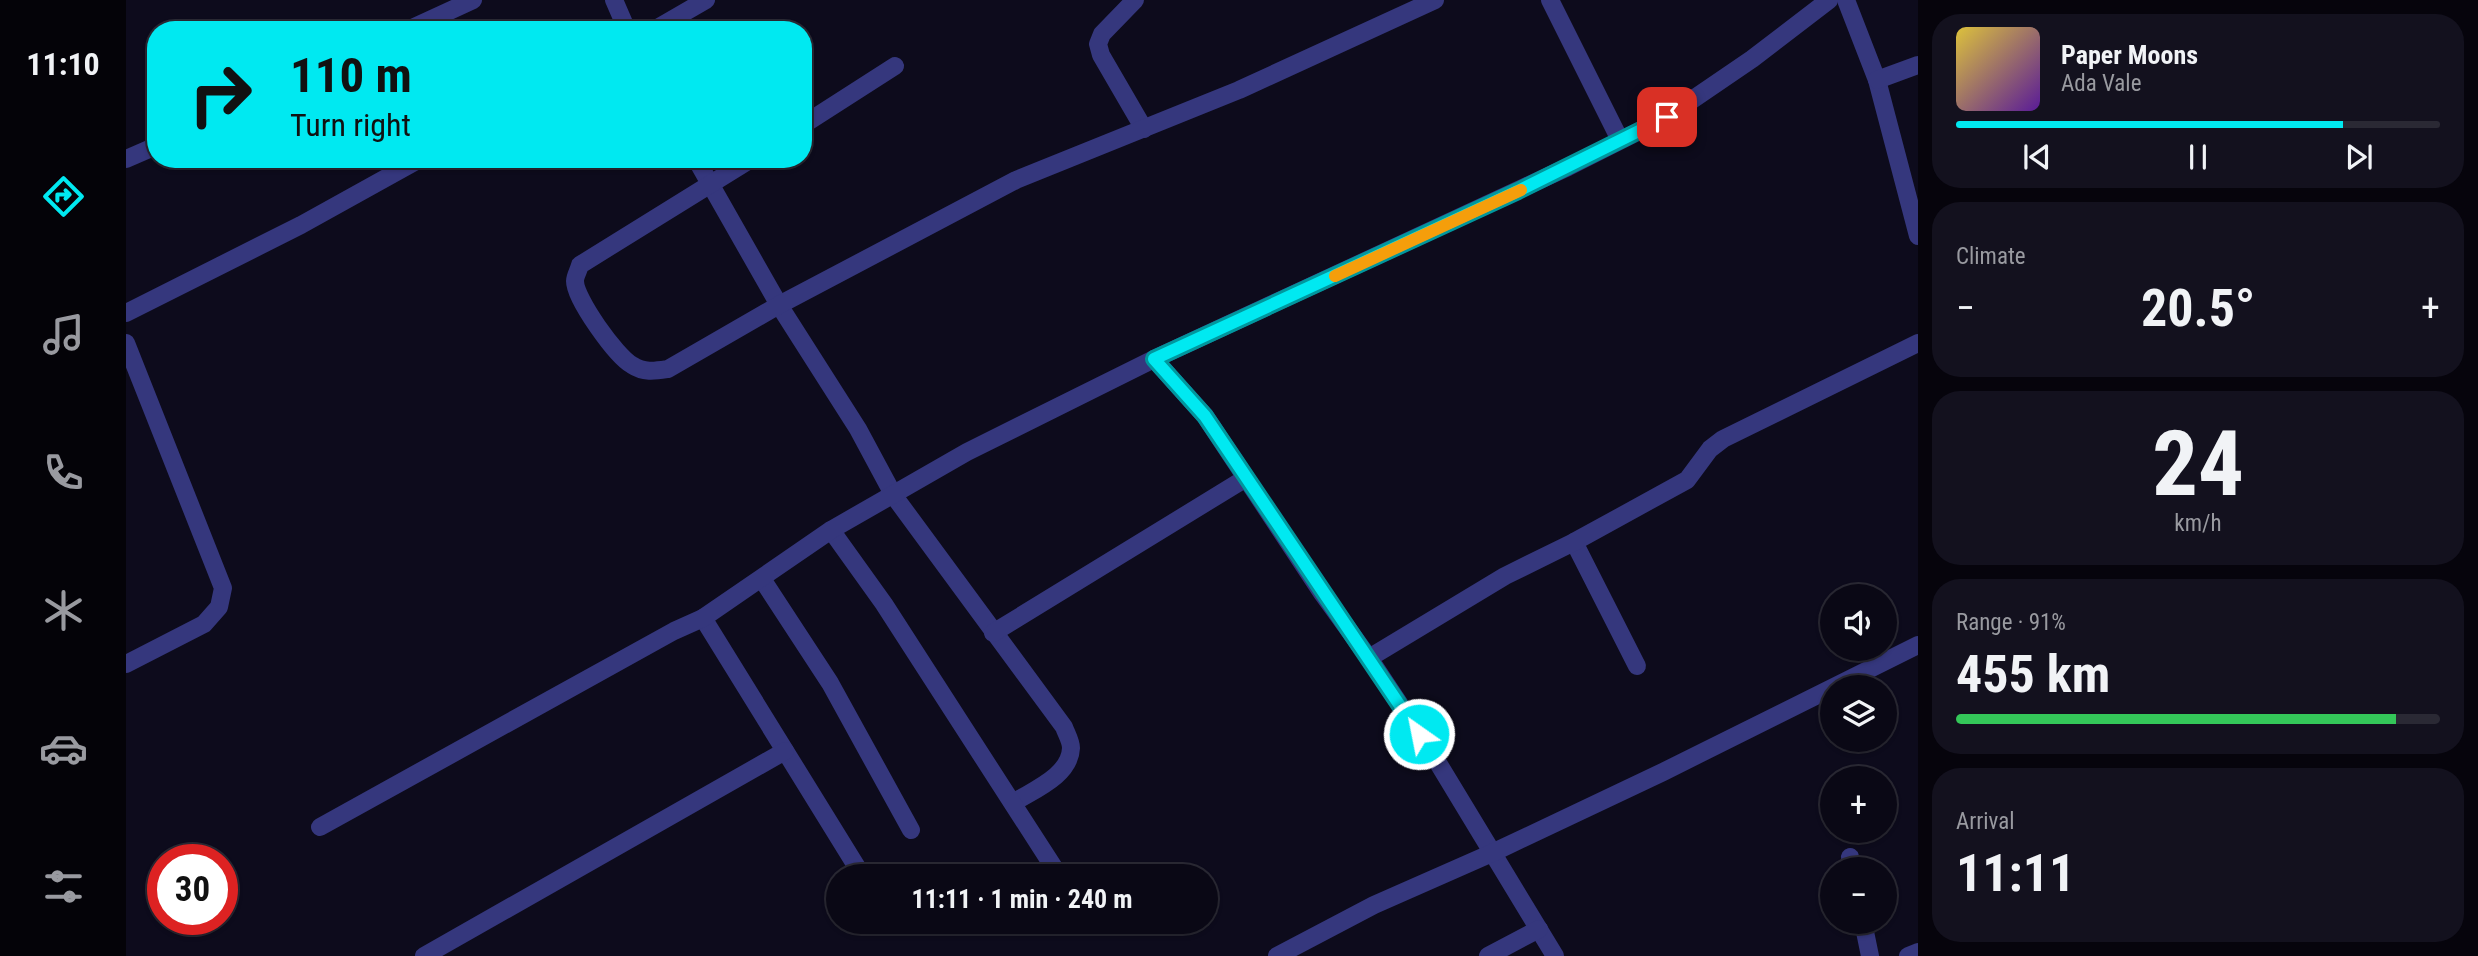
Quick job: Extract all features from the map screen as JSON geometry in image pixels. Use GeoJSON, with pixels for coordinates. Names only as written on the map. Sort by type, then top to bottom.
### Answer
{"type":"FeatureCollection","features":[{"type":"Feature","properties":{"kind":"street"},"geometry":{"type":"LineString","coordinates":[[428,21],[473,0]]}},
{"type":"Feature","properties":{"kind":"street"},"geometry":{"type":"LineString","coordinates":[[614,0],[622,21]]}},
{"type":"Feature","properties":{"kind":"street"},"geometry":{"type":"LineString","coordinates":[[669,21],[705,0]]}},
{"type":"Feature","properties":{"kind":"street"},"geometry":{"type":"LineString","coordinates":[[1135,0],[1102,34],[1098,44],[1101,55],[1144,128]]}},
{"type":"Feature","properties":{"kind":"street"},"geometry":{"type":"LineString","coordinates":[[737,168],[580,265],[575,281],[581,299],[618,354],[632,366],[651,372],[668,369],[779,305],[1016,180],[1239,90],[1435,0]]}},
{"type":"Feature","properties":{"kind":"street"},"geometry":{"type":"LineString","coordinates":[[1550,0],[1620,140]]}},
{"type":"Feature","properties":{"kind":"street"},"geometry":{"type":"LineString","coordinates":[[320,827],[703,618],[831,530],[967,452],[1154,359],[1481,209],[1667,117],[1752,59],[1829,0]]}},
{"type":"Feature","properties":{"kind":"street"},"geometry":{"type":"LineString","coordinates":[[1846,0],[1877,80],[1918,236]]}},
{"type":"Feature","properties":{"kind":"street"},"geometry":{"type":"LineString","coordinates":[[1877,80],[1918,65]]}},
{"type":"Feature","properties":{"kind":"street"},"geometry":{"type":"LineString","coordinates":[[812,119],[895,66]]}},
{"type":"Feature","properties":{"kind":"street"},"geometry":{"type":"LineString","coordinates":[[126,159],[147,150]]}},
{"type":"Feature","properties":{"kind":"street"},"geometry":{"type":"LineString","coordinates":[[126,313],[301,225],[405,168]]}},
{"type":"Feature","properties":{"kind":"street"},"geometry":{"type":"LineString","coordinates":[[701,168],[779,305],[859,429],[894,496],[1064,727],[1071,746],[1066,765],[1052,778],[1013,803]]}},
{"type":"Feature","properties":{"kind":"street"},"geometry":{"type":"LineString","coordinates":[[126,343],[223,588],[219,607],[204,624],[126,664]]}},
{"type":"Feature","properties":{"kind":"street"},"geometry":{"type":"LineString","coordinates":[[1369,658],[1505,576],[1574,542],[1687,480],[1710,449],[1723,439],[1918,343]]}},
{"type":"Feature","properties":{"kind":"street"},"geometry":{"type":"LineString","coordinates":[[1154,359],[1205,416],[1322,593],[1369,658],[1432,753],[1555,956]]}},
{"type":"Feature","properties":{"kind":"street"},"geometry":{"type":"LineString","coordinates":[[993,633],[1246,478]]}},
{"type":"Feature","properties":{"kind":"street"},"geometry":{"type":"LineString","coordinates":[[831,530],[884,604],[1052,864]]}},
{"type":"Feature","properties":{"kind":"street"},"geometry":{"type":"LineString","coordinates":[[1574,542],[1637,666]]}},
{"type":"Feature","properties":{"kind":"street"},"geometry":{"type":"LineString","coordinates":[[762,579],[830,683],[911,830]]}},
{"type":"Feature","properties":{"kind":"street"},"geometry":{"type":"LineString","coordinates":[[703,618],[855,864]]}},
{"type":"Feature","properties":{"kind":"street"},"geometry":{"type":"LineString","coordinates":[[1277,956],[1374,905],[1664,772],[1918,645]]}},
{"type":"Feature","properties":{"kind":"street"},"geometry":{"type":"LineString","coordinates":[[424,956],[785,751]]}},
{"type":"Feature","properties":{"kind":"street"},"geometry":{"type":"LineString","coordinates":[[1488,956],[1539,929]]}},
{"type":"Feature","properties":{"kind":"street"},"geometry":{"type":"LineString","coordinates":[[1865,934],[1870,956]]}},
{"type":"Feature","properties":{"kind":"street"},"geometry":{"type":"LineString","coordinates":[[1908,956],[1918,952]]}},
{"type":"Feature","properties":{"kind":"slow traffic"},"geometry":{"type":"LineString","coordinates":[[1335,276],[1521,190]]}},
{"type":"Feature","properties":{"kind":"route"},"geometry":{"type":"LineString","coordinates":[[1419,734],[1205,416],[1154,359],[1569,167],[1667,117]]}}]}
